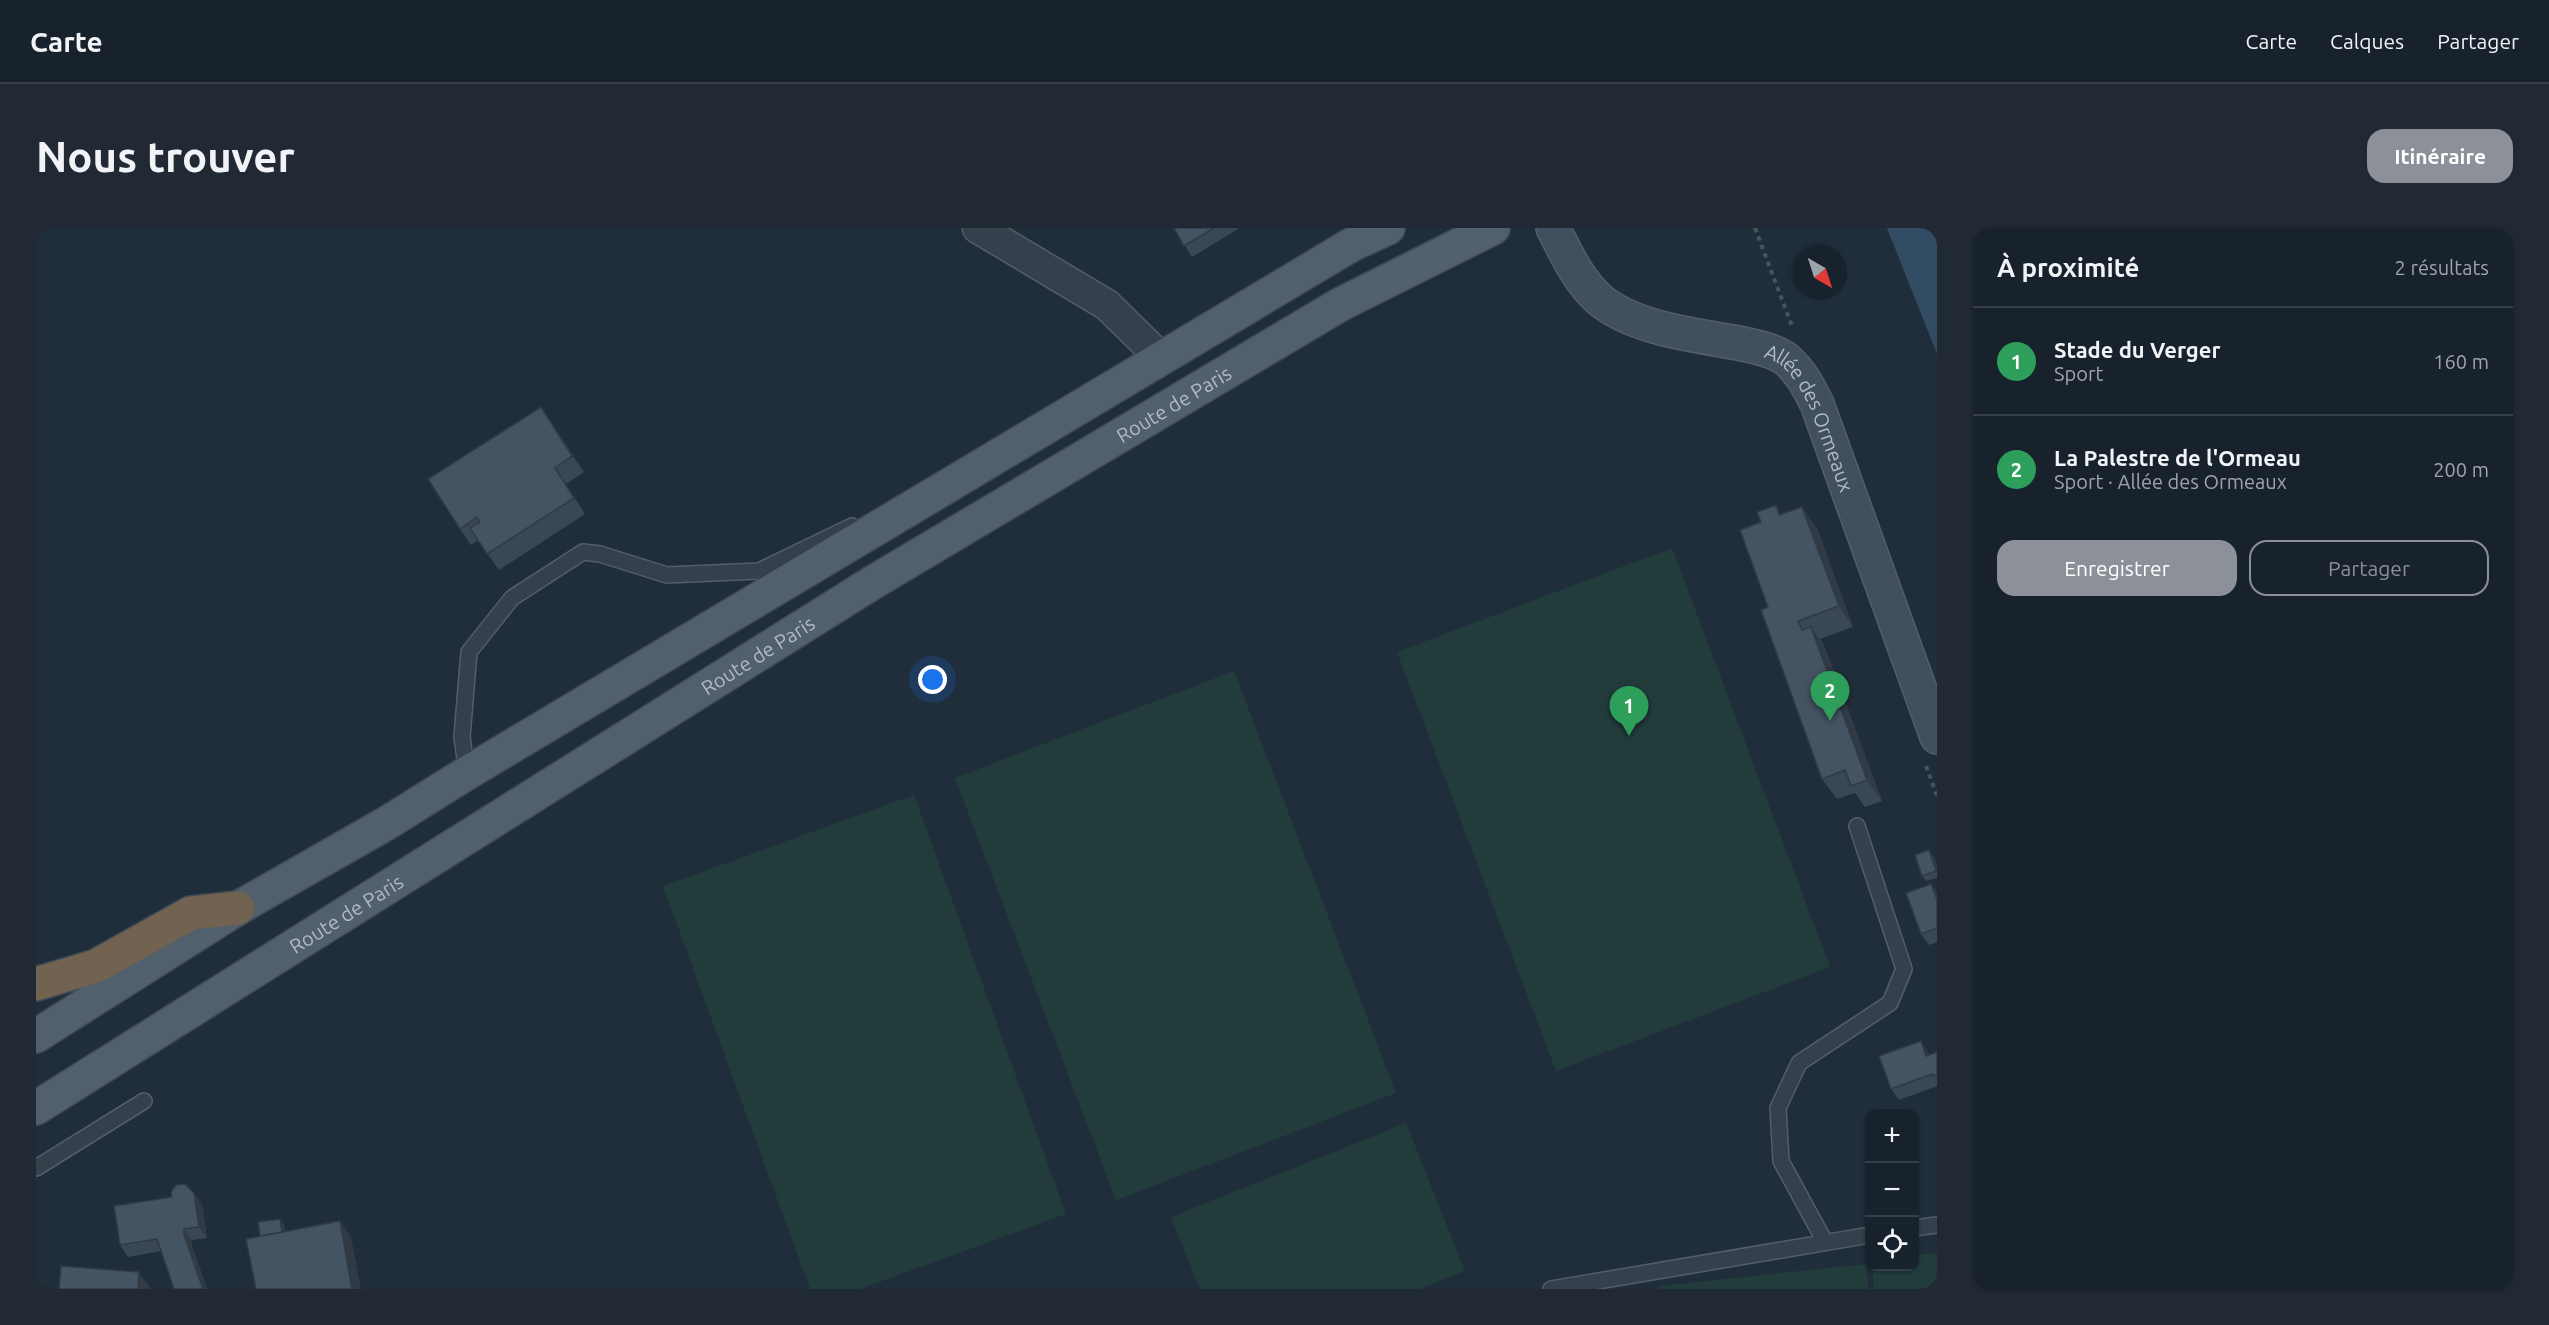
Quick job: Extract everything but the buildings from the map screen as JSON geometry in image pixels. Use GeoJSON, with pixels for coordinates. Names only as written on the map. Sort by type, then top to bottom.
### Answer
{"type":"FeatureCollection","features":[{"type":"Feature","properties":{"kind":"highway"},"geometry":{"type":"LineString","coordinates":[[36,984],[96,966],[190,913],[238,908]]}},
{"type":"Feature","properties":{"kind":"main road"},"geometry":{"type":"LineString","coordinates":[[36,1036],[238,908],[387,823],[1351,245],[1388,228]]}},
{"type":"Feature","properties":{"kind":"main road","name":"Route de Paris"},"geometry":{"type":"LineString","coordinates":[[36,1108],[872,583],[1341,303],[1493,228]]}},
{"type":"Feature","properties":{"kind":"street"},"geometry":{"type":"LineString","coordinates":[[978,228],[1107,305],[1161,358]]}},
{"type":"Feature","properties":{"kind":"street","name":"Allée des Ormeaux"},"geometry":{"type":"LineString","coordinates":[[1553,228],[1582,280],[1601,301],[1625,315],[1661,327],[1752,346],[1784,357],[1803,376],[1817,404],[1937,737]]}},
{"type":"Feature","properties":{"kind":"lane"},"geometry":{"type":"LineString","coordinates":[[467,773],[462,737],[469,652],[512,598],[583,552],[600,554],[667,574],[759,571],[864,520],[904,514]]}},
{"type":"Feature","properties":{"kind":"lane"},"geometry":{"type":"LineString","coordinates":[[1825,1242],[1781,1161],[1778,1108],[1799,1063],[1890,1003],[1904,969],[1857,826]]}},
{"type":"Feature","properties":{"kind":"lane"},"geometry":{"type":"LineString","coordinates":[[36,1168],[144,1101]]}},
{"type":"Feature","properties":{"kind":"lane"},"geometry":{"type":"LineString","coordinates":[[1919,1227],[1937,1225]]}},
{"type":"Feature","properties":{"kind":"lane"},"geometry":{"type":"LineString","coordinates":[[1551,1289],[1865,1236]]}},
{"type":"Feature","properties":{"kind":"path"},"geometry":{"type":"LineString","coordinates":[[1755,228],[1796,337],[1803,376]]}},
{"type":"Feature","properties":{"kind":"green space"},"geometry":{"type":"Polygon","coordinates":[[[1672,548],[1830,967],[1556,1071],[1397,652],[1672,548]]]}},
{"type":"Feature","properties":{"kind":"green space"},"geometry":{"type":"Polygon","coordinates":[[[1234,671],[1396,1093],[1116,1200],[955,778],[1234,671]]]}},
{"type":"Feature","properties":{"kind":"green space"},"geometry":{"type":"Polygon","coordinates":[[[914,795],[1066,1214],[860,1289],[810,1289],[663,886],[914,795]]]}},
{"type":"Feature","properties":{"kind":"green space"},"geometry":{"type":"Polygon","coordinates":[[[1406,1123],[1465,1271],[1419,1289],[1200,1289],[1171,1217],[1406,1123]]]}},
{"type":"Feature","properties":{"kind":"green space"},"geometry":{"type":"Polygon","coordinates":[[[1937,1253],[1937,1289],[1874,1289],[1872,1271],[1919,1271],[1919,1255],[1937,1253]]]}},
{"type":"Feature","properties":{"kind":"green space"},"geometry":{"type":"Polygon","coordinates":[[[1865,1264],[1869,1289],[1660,1289],[1659,1286],[1865,1264]]]}},
{"type":"Feature","properties":{"kind":"water"},"geometry":{"type":"Polygon","coordinates":[[[1887,228],[1937,228],[1937,354],[1887,228]]]}},
{"type":"Feature","properties":{"kind":"place","name":"La Palestre de l'Ormeau"},"geometry":{"type":"Point","coordinates":[1830,721]}},
{"type":"Feature","properties":{"kind":"place","name":"Stade du Verger"},"geometry":{"type":"Point","coordinates":[1629,736]}}]}
